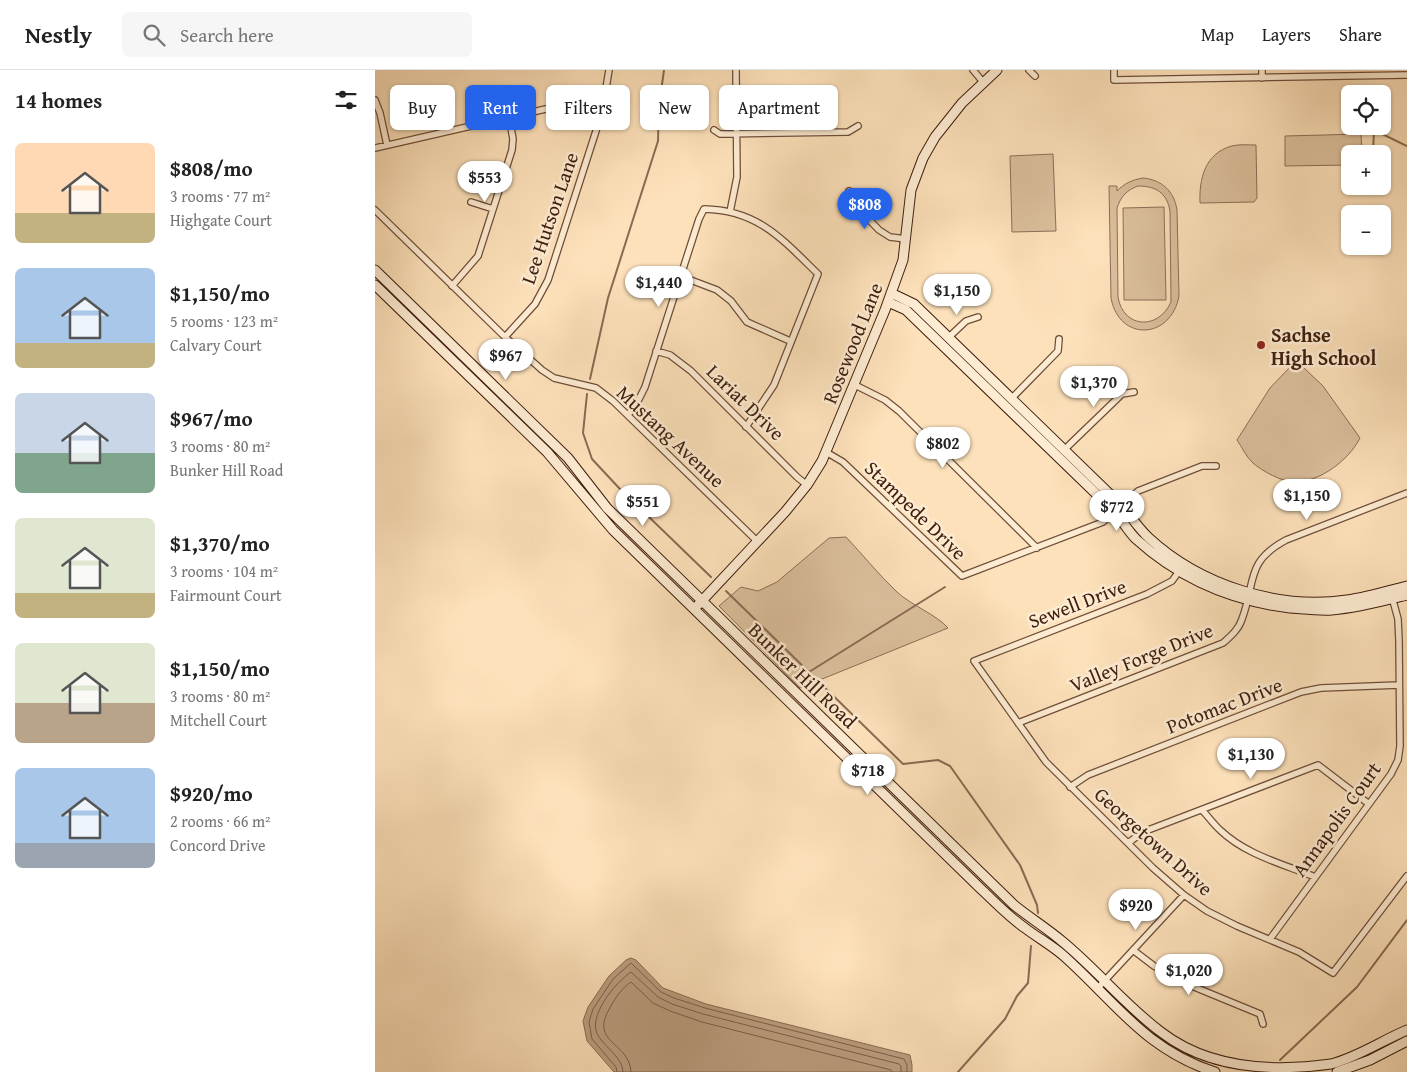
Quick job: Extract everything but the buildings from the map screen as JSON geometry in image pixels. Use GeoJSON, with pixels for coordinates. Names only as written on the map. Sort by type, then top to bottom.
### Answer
{"type":"FeatureCollection","features":[{"type":"Feature","properties":{"kind":"main road","name":"Rosewood Lane"},"geometry":{"type":"LineString","coordinates":[[694,609],[759,542],[807,485],[826,452],[855,385],[903,260],[911,190],[923,158],[935,138],[957,110],[997,70]]}},
{"type":"Feature","properties":{"kind":"main road","name":"Bunker Hill Road"},"geometry":{"type":"LineString","coordinates":[[375,270],[568,458],[607,508],[1013,904],[1063,942],[1161,1033],[1189,1050],[1211,1060],[1246,1068],[1272,1071],[1342,1067],[1370,1060],[1407,1041]]}},
{"type":"Feature","properties":{"kind":"main road","name":"Bunker Hill Road"},"geometry":{"type":"LineString","coordinates":[[375,285],[561,466],[601,517],[981,890],[1024,927],[1065,957],[1134,1026],[1167,1051],[1215,1072]]}},
{"type":"Feature","properties":{"kind":"main road"},"geometry":{"type":"LineString","coordinates":[[889,298],[914,304],[1012,398],[1064,450],[1118,509],[1135,537],[1152,552],[1182,568],[1219,592],[1248,596],[1276,606],[1332,610],[1391,594],[1407,586]]}},
{"type":"Feature","properties":{"kind":"main road"},"geometry":{"type":"LineString","coordinates":[[889,298],[906,310],[1118,509]]}},
{"type":"Feature","properties":{"kind":"main road"},"geometry":{"type":"LineString","coordinates":[[1391,594],[1407,595]]}},
{"type":"Feature","properties":{"kind":"main road","name":"Bunker Hill Road"},"geometry":{"type":"LineString","coordinates":[[1342,1067],[1360,1054],[1407,1030]]}},
{"type":"Feature","properties":{"kind":"street","name":"Lee Hutson Lane"},"geometry":{"type":"LineString","coordinates":[[606,85],[609,70]]}},
{"type":"Feature","properties":{"kind":"street"},"geometry":{"type":"LineString","coordinates":[[730,212],[737,177],[736,70]]}},
{"type":"Feature","properties":{"kind":"street"},"geometry":{"type":"LineString","coordinates":[[973,70],[983,82]]}},
{"type":"Feature","properties":{"kind":"street"},"geometry":{"type":"LineString","coordinates":[[1029,70],[1035,76]]}},
{"type":"Feature","properties":{"kind":"street"},"geometry":{"type":"LineString","coordinates":[[1114,70],[1114,80],[1262,78],[1336,73],[1407,75]]}},
{"type":"Feature","properties":{"kind":"street"},"geometry":{"type":"LineString","coordinates":[[1262,70],[1262,78]]}},
{"type":"Feature","properties":{"kind":"street"},"geometry":{"type":"LineString","coordinates":[[1188,71],[1188,79]]}},
{"type":"Feature","properties":{"kind":"street"},"geometry":{"type":"LineString","coordinates":[[375,100],[387,145]]}},
{"type":"Feature","properties":{"kind":"street"},"geometry":{"type":"LineString","coordinates":[[714,130],[719,134],[848,132],[858,126]]}},
{"type":"Feature","properties":{"kind":"street"},"geometry":{"type":"LineString","coordinates":[[375,148],[465,127]]}},
{"type":"Feature","properties":{"kind":"street"},"geometry":{"type":"LineString","coordinates":[[453,286],[478,256],[512,150],[511,130]]}},
{"type":"Feature","properties":{"kind":"street","name":"Lee Hutson Lane"},"geometry":{"type":"LineString","coordinates":[[505,337],[535,304],[548,280],[596,130]]}},
{"type":"Feature","properties":{"kind":"street"},"geometry":{"type":"LineString","coordinates":[[849,191],[851,201],[879,230],[890,237],[906,239]]}},
{"type":"Feature","properties":{"kind":"street"},"geometry":{"type":"LineString","coordinates":[[471,202],[493,209]]}},
{"type":"Feature","properties":{"kind":"street"},"geometry":{"type":"LineString","coordinates":[[628,414],[645,387],[680,276],[704,209],[730,212],[753,219],[777,234],[818,274],[774,385],[762,406],[746,427]]}},
{"type":"Feature","properties":{"kind":"street","name":"Mustang Avenue"},"geometry":{"type":"LineString","coordinates":[[375,210],[505,337],[542,370],[554,378],[596,388],[628,414],[759,542]]}},
{"type":"Feature","properties":{"kind":"street"},"geometry":{"type":"LineString","coordinates":[[680,276],[717,290],[731,301],[747,322],[790,341]]}},
{"type":"Feature","properties":{"kind":"street"},"geometry":{"type":"LineString","coordinates":[[949,337],[966,321],[978,317]]}},
{"type":"Feature","properties":{"kind":"street"},"geometry":{"type":"LineString","coordinates":[[1012,398],[1058,351],[1059,339]]}},
{"type":"Feature","properties":{"kind":"street","name":"Lariat Drive"},"geometry":{"type":"LineString","coordinates":[[656,351],[670,355],[691,371],[807,485]]}},
{"type":"Feature","properties":{"kind":"street"},"geometry":{"type":"LineString","coordinates":[[855,385],[885,400],[899,411],[1037,548]]}},
{"type":"Feature","properties":{"kind":"street"},"geometry":{"type":"LineString","coordinates":[[1064,450],[1123,394],[1134,392]]}},
{"type":"Feature","properties":{"kind":"street","name":"Stampede Drive"},"geometry":{"type":"LineString","coordinates":[[826,452],[843,462],[962,576],[1103,522],[1138,491],[1202,466],[1216,466]]}},
{"type":"Feature","properties":{"kind":"street","name":"Valley Forge Drive"},"geometry":{"type":"LineString","coordinates":[[1018,723],[1223,644],[1236,630],[1242,620],[1254,570],[1271,548],[1286,540],[1407,494]]}},
{"type":"Feature","properties":{"kind":"street","name":"Sewell Drive"},"geometry":{"type":"LineString","coordinates":[[974,661],[1147,594],[1172,581],[1182,568]]}},
{"type":"Feature","properties":{"kind":"street","name":"Annapolis Court"},"geometry":{"type":"LineString","coordinates":[[1270,939],[1391,774],[1397,760],[1400,746],[1399,641],[1398,619],[1391,594]]}},
{"type":"Feature","properties":{"kind":"street"},"geometry":{"type":"LineString","coordinates":[[1399,641],[1407,641]]}},
{"type":"Feature","properties":{"kind":"street","name":"Georgetown Drive"},"geometry":{"type":"LineString","coordinates":[[974,661],[1041,756],[1153,868],[1184,895],[1207,911],[1299,952],[1333,974],[1407,876]]}},
{"type":"Feature","properties":{"kind":"street","name":"Potomac Drive"},"geometry":{"type":"LineString","coordinates":[[1070,787],[1088,775],[1301,692],[1321,688],[1399,684]]}},
{"type":"Feature","properties":{"kind":"street"},"geometry":{"type":"LineString","coordinates":[[1128,843],[1143,832],[1318,765],[1369,804]]}},
{"type":"Feature","properties":{"kind":"street"},"geometry":{"type":"LineString","coordinates":[[1202,810],[1221,831],[1242,846],[1272,861],[1315,877]]}},
{"type":"Feature","properties":{"kind":"street"},"geometry":{"type":"LineString","coordinates":[[1097,989],[1184,895]]}},
{"type":"Feature","properties":{"kind":"street"},"geometry":{"type":"LineString","coordinates":[[1133,950],[1154,966],[1187,984],[1260,1014],[1263,1024]]}},
{"type":"Feature","properties":{"kind":"shaded area"},"geometry":{"type":"Polygon","coordinates":[[[1361,135],[1362,145],[1341,145],[1341,165],[1285,166],[1285,136],[1361,135]]]}},
{"type":"Feature","properties":{"kind":"shaded area"},"geometry":{"type":"Polygon","coordinates":[[[1256,145],[1257,198],[1254,202],[1200,203],[1203,176],[1215,154],[1232,146],[1256,145]]]}},
{"type":"Feature","properties":{"kind":"shaded area"},"geometry":{"type":"Polygon","coordinates":[[[1053,154],[1056,231],[1012,232],[1010,156],[1053,154]]]}},
{"type":"Feature","properties":{"kind":"shaded area"},"geometry":{"type":"Polygon","coordinates":[[[1143,178],[1161,184],[1170,192],[1175,203],[1177,210],[1179,296],[1174,311],[1166,321],[1156,328],[1145,330],[1134,328],[1124,322],[1116,312],[1111,298],[1109,186],[1117,186],[1117,191],[1132,181],[1143,178]],[[1144,186],[1131,189],[1120,200],[1117,208],[1118,297],[1121,307],[1127,315],[1141,322],[1158,318],[1171,302],[1169,205],[1160,192],[1144,186]]]}},
{"type":"Feature","properties":{"kind":"shaded area"},"geometry":{"type":"Polygon","coordinates":[[[1164,207],[1166,300],[1124,300],[1123,208],[1164,207]]]}},
{"type":"Feature","properties":{"kind":"shaded area"},"geometry":{"type":"Polygon","coordinates":[[[1290,367],[1303,367],[1323,386],[1360,438],[1349,454],[1333,468],[1314,478],[1295,482],[1278,478],[1257,466],[1248,458],[1237,440],[1270,388],[1290,367]]]}},
{"type":"Feature","properties":{"kind":"shaded area"},"geometry":{"type":"Polygon","coordinates":[[[846,537],[897,592],[948,628],[800,688],[719,606],[741,587],[758,591],[777,582],[829,538],[846,537]]]}},
{"type":"Feature","properties":{"kind":"water"},"geometry":{"type":"Polygon","coordinates":[[[631,958],[636,960],[663,988],[706,1004],[910,1055],[912,1072],[614,1072],[587,1041],[583,1021],[588,1007],[609,976],[626,960],[631,958]]]}},
{"type":"Feature","properties":{"kind":"waterway"},"geometry":{"type":"LineString","coordinates":[[590,379],[608,298],[658,141],[659,106],[664,70]]}},
{"type":"Feature","properties":{"kind":"waterway"},"geometry":{"type":"LineString","coordinates":[[1373,145],[1374,130],[1407,146]]}},
{"type":"Feature","properties":{"kind":"waterway"},"geometry":{"type":"LineString","coordinates":[[587,394],[583,433],[592,459],[619,488],[711,577]]}},
{"type":"Feature","properties":{"kind":"waterway"},"geometry":{"type":"LineString","coordinates":[[809,672],[945,587]]}},
{"type":"Feature","properties":{"kind":"waterway"},"geometry":{"type":"LineString","coordinates":[[726,591],[903,764],[938,760],[950,766],[1020,865],[1037,905],[1038,913]]}},
{"type":"Feature","properties":{"kind":"waterway"},"geometry":{"type":"LineString","coordinates":[[1280,1060],[1357,987],[1407,920]]}},
{"type":"Feature","properties":{"kind":"waterway"},"geometry":{"type":"LineString","coordinates":[[958,1072],[1005,1019],[1017,996],[1028,983],[1031,946]]}},
{"type":"Feature","properties":{"kind":"place","name":"Sachse High School"},"geometry":{"type":"Point","coordinates":[1261,345]}}]}
